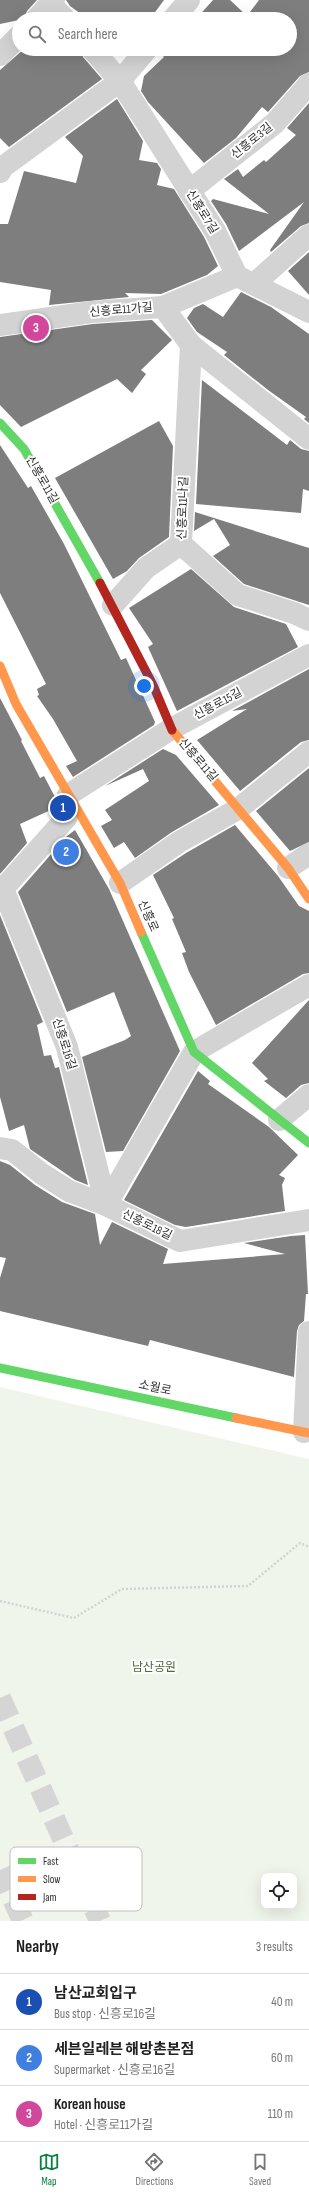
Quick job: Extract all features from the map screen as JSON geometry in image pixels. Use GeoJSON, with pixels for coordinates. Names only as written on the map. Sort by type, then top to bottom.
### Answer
{"type":"FeatureCollection","features":[{"type":"Feature","properties":{"kind":"street"},"geometry":{"type":"LineString","coordinates":[[179,12],[189,0]]}},
{"type":"Feature","properties":{"kind":"street"},"geometry":{"type":"LineString","coordinates":[[0,55],[12,43]]}},
{"type":"Feature","properties":{"kind":"street","name":"신흥로7길"},"geometry":{"type":"LineString","coordinates":[[98,56],[120,81],[245,280]]}},
{"type":"Feature","properties":{"kind":"street"},"geometry":{"type":"LineString","coordinates":[[1,168],[120,81],[141,56]]}},
{"type":"Feature","properties":{"kind":"street","name":"신흥로3길"},"geometry":{"type":"LineString","coordinates":[[189,191],[276,123],[309,84]]}},
{"type":"Feature","properties":{"kind":"street","name":"신흥로11가길"},"geometry":{"type":"LineString","coordinates":[[0,325],[92,312],[163,306],[245,280],[309,235]]}},
{"type":"Feature","properties":{"kind":"street"},"geometry":{"type":"LineString","coordinates":[[245,280],[309,312]]}},
{"type":"Feature","properties":{"kind":"street"},"geometry":{"type":"LineString","coordinates":[[163,306],[191,345],[309,439]]}},
{"type":"Feature","properties":{"kind":"street","name":"신흥로11나길"},"geometry":{"type":"LineString","coordinates":[[191,345],[180,544],[238,595],[294,613],[309,620]]}},
{"type":"Feature","properties":{"kind":"street","name":"신흥로11길"},"geometry":{"type":"LineString","coordinates":[[0,423],[24,449],[113,604],[153,685],[171,729],[288,868],[309,899]]}},
{"type":"Feature","properties":{"kind":"street"},"geometry":{"type":"LineString","coordinates":[[113,604],[146,568],[180,544]]}},
{"type":"Feature","properties":{"kind":"street","name":"신흥로15길"},"geometry":{"type":"LineString","coordinates":[[68,795],[171,729],[309,655]]}},
{"type":"Feature","properties":{"kind":"street","name":"신흥로"},"geometry":{"type":"LineString","coordinates":[[0,666],[16,704],[120,883],[194,1052],[309,1143]]}},
{"type":"Feature","properties":{"kind":"street"},"geometry":{"type":"LineString","coordinates":[[120,883],[179,842],[238,809],[309,752]]}},
{"type":"Feature","properties":{"kind":"street","name":"신흥로16길"},"geometry":{"type":"LineString","coordinates":[[68,795],[67,817],[2,889],[67,1047],[106,1205]]}},
{"type":"Feature","properties":{"kind":"street"},"geometry":{"type":"LineString","coordinates":[[288,868],[309,854]]}},
{"type":"Feature","properties":{"kind":"street"},"geometry":{"type":"LineString","coordinates":[[106,1205],[194,1052],[309,985]]}},
{"type":"Feature","properties":{"kind":"street"},"geometry":{"type":"LineString","coordinates":[[279,1120],[309,1095]]}},
{"type":"Feature","properties":{"kind":"street","name":"신흥로18길"},"geometry":{"type":"LineString","coordinates":[[0,1148],[12,1150],[42,1174],[69,1191],[106,1205],[180,1241],[309,1220]]}},
{"type":"Feature","properties":{"kind":"street"},"geometry":{"type":"LineString","coordinates":[[307,1432],[309,1332]]}},
{"type":"Feature","properties":{"kind":"street","name":"소월로"},"geometry":{"type":"LineString","coordinates":[[0,1368],[307,1432]]}},
{"type":"Feature","properties":{"kind":"path"},"geometry":{"type":"LineString","coordinates":[[0,1601],[74,1618],[122,1589],[248,1586],[300,1543],[309,1547]]}},
{"type":"Feature","properties":{"kind":"green space","name":"남산공원"},"geometry":{"type":"Polygon","coordinates":[[[0,1387],[309,1459],[309,1921],[0,1921],[0,1387]]]}},
{"type":"Feature","properties":{"kind":"building"},"geometry":{"type":"Polygon","coordinates":[[[0,0],[37,0],[27,12],[12,12],[12,22],[0,24],[0,0]]]}},
{"type":"Feature","properties":{"kind":"building"},"geometry":{"type":"Polygon","coordinates":[[[66,0],[164,0],[155,12],[78,12],[70,6],[66,0]]]}},
{"type":"Feature","properties":{"kind":"building"},"geometry":{"type":"Polygon","coordinates":[[[213,0],[230,0],[243,12],[202,12],[213,0]]]}},
{"type":"Feature","properties":{"kind":"building"},"geometry":{"type":"Polygon","coordinates":[[[259,0],[309,0],[309,72],[300,76],[268,112],[262,107],[236,138],[204,163],[148,102],[141,91],[144,76],[164,57],[163,56],[297,56],[297,12],[250,12],[259,0]]]}},
{"type":"Feature","properties":{"kind":"building"},"geometry":{"type":"Polygon","coordinates":[[[16,56],[83,56],[102,79],[9,147],[0,138],[0,70],[16,56]]]}},
{"type":"Feature","properties":{"kind":"building"},"geometry":{"type":"Polygon","coordinates":[[[117,99],[143,141],[139,160],[157,163],[161,169],[157,185],[174,189],[204,237],[218,266],[207,275],[161,294],[125,293],[129,297],[49,305],[51,290],[0,282],[0,224],[8,224],[24,171],[76,183],[83,156],[65,137],[117,99]]]}},
{"type":"Feature","properties":{"kind":"building"},"geometry":{"type":"Polygon","coordinates":[[[309,103],[309,223],[301,226],[271,252],[270,250],[304,202],[239,251],[226,224],[211,201],[213,199],[269,214],[224,179],[238,169],[243,177],[264,160],[266,162],[296,135],[287,128],[309,103]]]}},
{"type":"Feature","properties":{"kind":"building"},"geometry":{"type":"Polygon","coordinates":[[[309,252],[309,295],[288,271],[309,252]]]}},
{"type":"Feature","properties":{"kind":"building"},"geometry":{"type":"Polygon","coordinates":[[[241,292],[271,307],[309,334],[309,423],[304,419],[306,417],[268,390],[224,355],[227,352],[197,332],[187,318],[194,308],[203,304],[223,317],[241,292]]]}},
{"type":"Feature","properties":{"kind":"building"},"geometry":{"type":"Polygon","coordinates":[[[152,320],[172,340],[141,370],[146,374],[132,393],[117,379],[21,427],[0,405],[0,337],[93,324],[152,320]]]}},
{"type":"Feature","properties":{"kind":"building"},"geometry":{"type":"Polygon","coordinates":[[[202,380],[287,445],[290,440],[301,449],[309,451],[309,491],[303,489],[301,513],[196,504],[202,380]]]}},
{"type":"Feature","properties":{"kind":"building"},"geometry":{"type":"Polygon","coordinates":[[[159,421],[173,446],[169,537],[139,558],[127,571],[113,579],[55,478],[159,421]]]}},
{"type":"Feature","properties":{"kind":"building"},"geometry":{"type":"Polygon","coordinates":[[[0,445],[28,488],[31,486],[64,544],[121,660],[126,658],[155,722],[154,725],[73,777],[66,766],[77,761],[53,719],[37,696],[39,695],[37,689],[46,684],[0,593],[0,445]]]}},
{"type":"Feature","properties":{"kind":"building"},"geometry":{"type":"Polygon","coordinates":[[[195,512],[309,548],[309,605],[244,584],[213,556],[230,545],[214,519],[194,531],[195,512]]]}},
{"type":"Feature","properties":{"kind":"building"},"geometry":{"type":"Polygon","coordinates":[[[191,569],[234,607],[286,624],[298,647],[177,711],[148,647],[153,644],[129,608],[191,569]]]}},
{"type":"Feature","properties":{"kind":"building"},"geometry":{"type":"Polygon","coordinates":[[[309,669],[309,740],[301,742],[240,791],[197,740],[247,709],[232,711],[309,669]]]}},
{"type":"Feature","properties":{"kind":"building"},"geometry":{"type":"Polygon","coordinates":[[[0,698],[40,778],[44,776],[55,797],[55,808],[20,824],[27,843],[0,874],[0,698]]]}},
{"type":"Feature","properties":{"kind":"building"},"geometry":{"type":"Polygon","coordinates":[[[163,749],[176,755],[219,805],[172,832],[135,858],[124,842],[114,848],[101,826],[112,820],[105,810],[149,781],[143,769],[105,786],[163,749]]]}},
{"type":"Feature","properties":{"kind":"building"},"geometry":{"type":"Polygon","coordinates":[[[309,768],[309,842],[290,851],[256,811],[309,768]]]}},
{"type":"Feature","properties":{"kind":"building"},"geometry":{"type":"Polygon","coordinates":[[[235,825],[278,876],[299,906],[309,911],[309,973],[303,974],[216,1025],[189,972],[182,953],[186,952],[172,919],[174,918],[153,875],[186,853],[235,825]]]}},
{"type":"Feature","properties":{"kind":"building"},"geometry":{"type":"Polygon","coordinates":[[[75,830],[109,889],[180,1051],[123,1151],[106,1152],[82,1057],[125,1040],[131,1036],[114,992],[67,1012],[18,892],[67,836],[75,830]]]}},
{"type":"Feature","properties":{"kind":"building"},"geometry":{"type":"Polygon","coordinates":[[[0,915],[43,1022],[37,1025],[44,1056],[51,1055],[55,1068],[59,1067],[88,1185],[75,1180],[30,1149],[24,1125],[9,1131],[0,1097],[0,915]]]}},
{"type":"Feature","properties":{"kind":"building"},"geometry":{"type":"Polygon","coordinates":[[[309,1000],[309,1083],[301,1085],[286,1098],[264,1081],[268,1079],[252,1063],[309,1000]]]}},
{"type":"Feature","properties":{"kind":"building"},"geometry":{"type":"Polygon","coordinates":[[[198,1071],[210,1081],[208,1084],[269,1127],[298,1155],[279,1175],[285,1178],[282,1185],[285,1211],[186,1227],[175,1225],[124,1200],[198,1071]]]}},
{"type":"Feature","properties":{"kind":"building"},"geometry":{"type":"Polygon","coordinates":[[[0,1161],[10,1165],[35,1185],[62,1202],[95,1214],[100,1245],[112,1222],[168,1249],[163,1264],[285,1254],[244,1243],[305,1235],[308,1294],[306,1294],[304,1321],[299,1325],[297,1331],[294,1377],[150,1340],[148,1346],[0,1311],[0,1278],[6,1258],[0,1257],[0,1161]]]}},
{"type":"Feature","properties":{"kind":"tunnel"},"geometry":{"type":"LineString","coordinates":[[0,1698],[67,1847]]}},
{"type":"Feature","properties":{"kind":"tunnel"},"geometry":{"type":"LineString","coordinates":[[0,1870],[10,1892]]}},
{"type":"Feature","properties":{"kind":"tunnel"},"geometry":{"type":"LineString","coordinates":[[18,1911],[23,1921]]}},
{"type":"Feature","properties":{"kind":"tunnel"},"geometry":{"type":"LineString","coordinates":[[96,1911],[100,1921]]}},
{"type":"Feature","properties":{"kind":"traffic: fast"},"geometry":{"type":"LineString","coordinates":[[0,423],[24,449],[100,583]]}},
{"type":"Feature","properties":{"kind":"traffic: fast"},"geometry":{"type":"LineString","coordinates":[[141,932],[194,1052],[309,1143]]}},
{"type":"Feature","properties":{"kind":"traffic: fast"},"geometry":{"type":"LineString","coordinates":[[0,1368],[236,1418]]}},
{"type":"Feature","properties":{"kind":"traffic: slow"},"geometry":{"type":"LineString","coordinates":[[0,666],[16,704],[120,883],[141,932]]}},
{"type":"Feature","properties":{"kind":"traffic: slow"},"geometry":{"type":"LineString","coordinates":[[172,730],[288,868],[309,899]]}},
{"type":"Feature","properties":{"kind":"traffic: slow"},"geometry":{"type":"LineString","coordinates":[[236,1418],[309,1433]]}},
{"type":"Feature","properties":{"kind":"traffic: jam"},"geometry":{"type":"LineString","coordinates":[[100,583],[153,685],[172,730]]}},
{"type":"Feature","properties":{"kind":"place","name":"Korean house"},"geometry":{"type":"Point","coordinates":[36,328]}},
{"type":"Feature","properties":{"kind":"place","name":"남산교회입구"},"geometry":{"type":"Point","coordinates":[63,808]}},
{"type":"Feature","properties":{"kind":"place","name":"세븐일레븐 해방촌본점"},"geometry":{"type":"Point","coordinates":[66,852]}}]}
